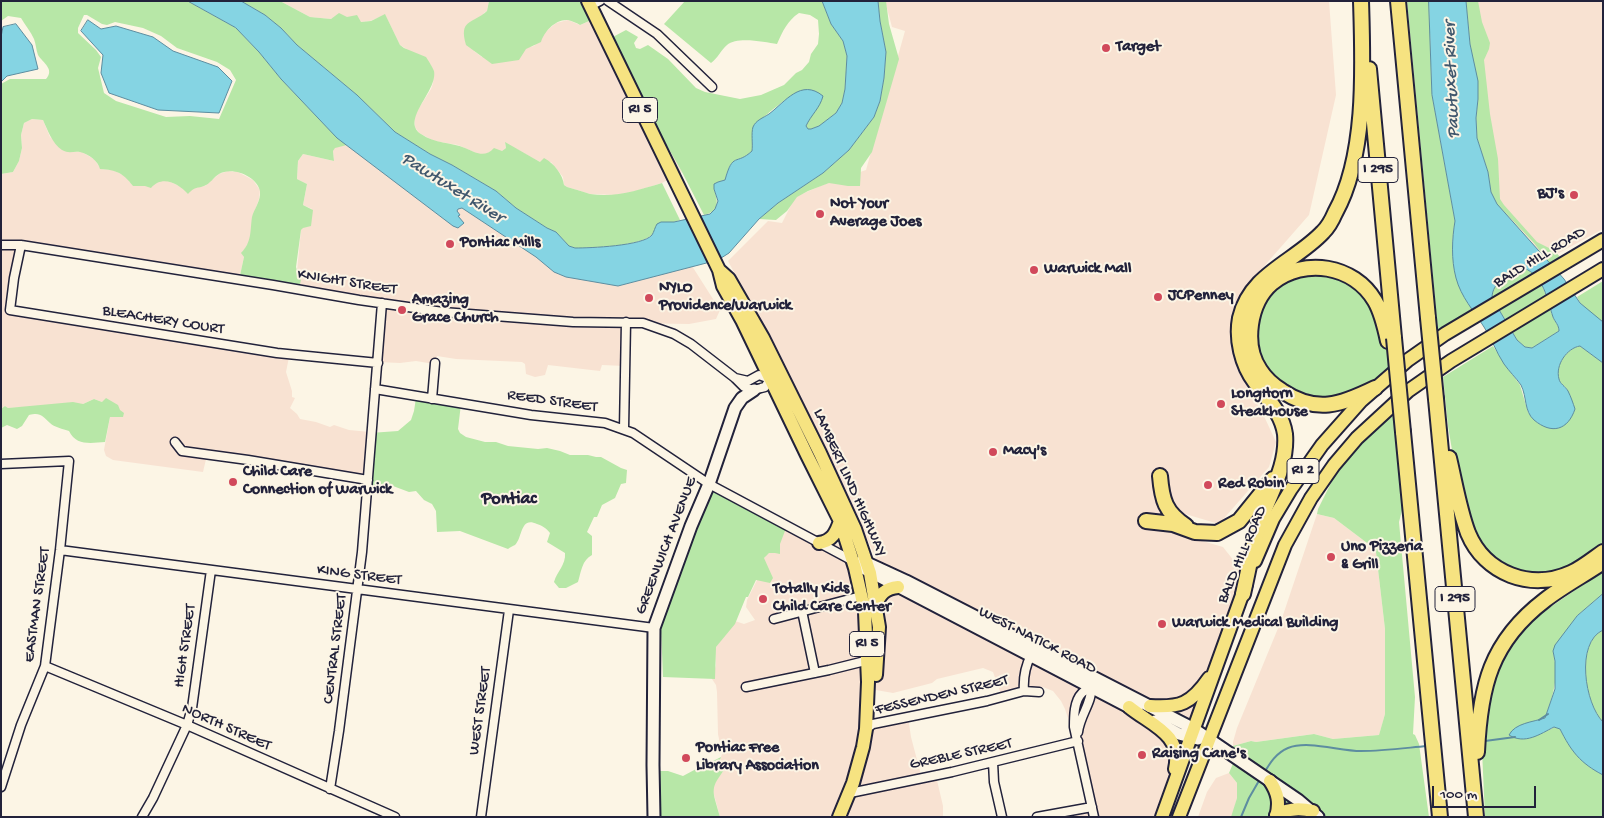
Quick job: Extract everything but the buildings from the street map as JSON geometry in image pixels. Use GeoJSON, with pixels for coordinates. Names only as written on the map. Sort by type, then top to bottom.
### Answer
{"type":"FeatureCollection","features":[{"type":"Feature","properties":{"kind":"highway","name":"I 295"},"geometry":{"type":"LineString","coordinates":[[1362,1],[1397,407],[1403,432],[1440,817]]}},
{"type":"Feature","properties":{"kind":"highway"},"geometry":{"type":"LineString","coordinates":[[1242,594],[1258,527],[1280,468],[1285,444],[1284,428],[1278,413],[1246,367],[1240,348],[1240,319],[1254,288],[1265,277],[1323,232],[1335,213],[1346,189],[1352,171],[1359,128],[1362,1]]}},
{"type":"Feature","properties":{"kind":"highway","name":"I 295"},"geometry":{"type":"LineString","coordinates":[[1398,1],[1476,817]]}},
{"type":"Feature","properties":{"kind":"highway"},"geometry":{"type":"LineString","coordinates":[[1375,388],[1346,402],[1323,405],[1300,402],[1289,396],[1269,380],[1260,370],[1254,359],[1250,345],[1250,329],[1253,315],[1264,293],[1271,284],[1281,277],[1304,268],[1328,268],[1350,276],[1368,292],[1375,302],[1391,340]]}},
{"type":"Feature","properties":{"kind":"highway"},"geometry":{"type":"LineString","coordinates":[[1437,405],[1468,534],[1487,560],[1511,576],[1533,581],[1571,573],[1603,552]]}},
{"type":"Feature","properties":{"kind":"highway"},"geometry":{"type":"LineString","coordinates":[[1146,521],[1173,524],[1195,532],[1217,533],[1239,521],[1280,468]]}},
{"type":"Feature","properties":{"kind":"highway"},"geometry":{"type":"LineString","coordinates":[[1160,476],[1163,499],[1166,506],[1176,519],[1195,532]]}},
{"type":"Feature","properties":{"kind":"highway"},"geometry":{"type":"LineString","coordinates":[[1475,798],[1480,712],[1486,681],[1498,652],[1506,638],[1526,615],[1546,599],[1603,562]]}},
{"type":"Feature","properties":{"kind":"main road","name":"LAMBERT LIND HIGHWAY"},"geometry":{"type":"LineString","coordinates":[[592,3],[716,265],[729,280],[753,319],[776,378],[840,521],[853,562],[865,612],[868,660],[866,729],[863,748],[850,793],[839,817]]}},
{"type":"Feature","properties":{"kind":"main road","name":"BALD HILL ROAD"},"geometry":{"type":"LineString","coordinates":[[1163,813],[1259,549],[1273,519],[1291,489],[1322,444],[1375,388],[1420,351],[1458,326],[1603,240]]}},
{"type":"Feature","properties":{"kind":"main road","name":"RI 2"},"geometry":{"type":"LineString","coordinates":[[1179,817],[1278,561],[1292,529],[1322,481],[1357,438],[1408,391],[1473,347],[1603,269]]}},
{"type":"Feature","properties":{"kind":"main road","name":"LAMBERT LIND HIGHWAY"},"geometry":{"type":"LineString","coordinates":[[776,378],[836,486],[855,529],[869,568],[879,627],[873,711],[866,729]]}},
{"type":"Feature","properties":{"kind":"main road","name":"GREENWICH AVENUE"},"geometry":{"type":"LineString","coordinates":[[654,817],[654,628],[736,408],[742,398],[754,390]]}},
{"type":"Feature","properties":{"kind":"main road"},"geometry":{"type":"LineString","coordinates":[[819,542],[832,538],[840,521]]}},
{"type":"Feature","properties":{"kind":"main road","name":"WEST NATICK ROAD"},"geometry":{"type":"LineString","coordinates":[[853,562],[906,581],[1093,683],[1129,707],[1179,734],[1193,734],[1210,739],[1316,814]]}},
{"type":"Feature","properties":{"kind":"main road","name":"WEST NATICK ROAD"},"geometry":{"type":"LineString","coordinates":[[869,568],[898,587],[1031,656],[1150,706],[1193,734]]}},
{"type":"Feature","properties":{"kind":"main road"},"geometry":{"type":"LineString","coordinates":[[876,606],[878,598],[883,593],[890,588],[898,587]]}},
{"type":"Feature","properties":{"kind":"main road"},"geometry":{"type":"LineString","coordinates":[[1150,706],[1182,705],[1205,684],[1217,666]]}},
{"type":"Feature","properties":{"kind":"main road"},"geometry":{"type":"LineString","coordinates":[[1129,707],[1170,737],[1175,747],[1177,760],[1163,813]]}},
{"type":"Feature","properties":{"kind":"main road"},"geometry":{"type":"LineString","coordinates":[[1265,778],[1278,794],[1276,816]]}},
{"type":"Feature","properties":{"kind":"main road"},"geometry":{"type":"LineString","coordinates":[[1276,816],[1284,810],[1303,809],[1316,814]]}},
{"type":"Feature","properties":{"kind":"street"},"geometry":{"type":"LineString","coordinates":[[608,1],[657,34],[712,87]]}},
{"type":"Feature","properties":{"kind":"street","name":"KNIGHT STREET"},"geometry":{"type":"LineString","coordinates":[[1,245],[22,245],[442,312],[573,322],[644,323],[674,334],[696,348],[744,387],[754,390]]}},
{"type":"Feature","properties":{"kind":"street","name":"BLEACHERY COURT"},"geometry":{"type":"LineString","coordinates":[[22,245],[14,278],[10,310],[277,353],[378,364]]}},
{"type":"Feature","properties":{"kind":"street","name":"CENTRAL STREET"},"geometry":{"type":"LineString","coordinates":[[330,789],[358,588],[382,303]]}},
{"type":"Feature","properties":{"kind":"street"},"geometry":{"type":"LineString","coordinates":[[624,429],[626,322]]}},
{"type":"Feature","properties":{"kind":"street"},"geometry":{"type":"LineString","coordinates":[[432,399],[435,363]]}},
{"type":"Feature","properties":{"kind":"street"},"geometry":{"type":"LineString","coordinates":[[735,378],[748,381],[759,375],[776,378]]}},
{"type":"Feature","properties":{"kind":"street"},"geometry":{"type":"LineString","coordinates":[[754,390],[765,387],[776,378]]}},
{"type":"Feature","properties":{"kind":"street","name":"REED STREET"},"geometry":{"type":"LineString","coordinates":[[376,389],[531,415],[605,423],[633,433],[709,484]]}},
{"type":"Feature","properties":{"kind":"street"},"geometry":{"type":"LineString","coordinates":[[175,442],[182,451],[257,461],[368,480]]}},
{"type":"Feature","properties":{"kind":"street","name":"EASTMAN STREET"},"geometry":{"type":"LineString","coordinates":[[1,464],[69,461],[45,666],[13,746],[1,787]]}},
{"type":"Feature","properties":{"kind":"street","name":"WEST NATICK ROAD"},"geometry":{"type":"LineString","coordinates":[[709,484],[853,562]]}},
{"type":"Feature","properties":{"kind":"street","name":"KING STREET"},"geometry":{"type":"LineString","coordinates":[[60,550],[654,628]]}},
{"type":"Feature","properties":{"kind":"street","name":"HIGH STREET"},"geometry":{"type":"LineString","coordinates":[[142,817],[187,725],[192,708],[210,570]]}},
{"type":"Feature","properties":{"kind":"street"},"geometry":{"type":"LineString","coordinates":[[774,619],[861,596]]}},
{"type":"Feature","properties":{"kind":"street","name":"WEST STREET"},"geometry":{"type":"LineString","coordinates":[[481,817],[509,610]]}},
{"type":"Feature","properties":{"kind":"street"},"geometry":{"type":"LineString","coordinates":[[802,611],[815,673]]}},
{"type":"Feature","properties":{"kind":"street","name":"FESSENDEN STREET"},"geometry":{"type":"LineString","coordinates":[[1024,692],[1023,680],[1025,669],[1031,656]]}},
{"type":"Feature","properties":{"kind":"street"},"geometry":{"type":"LineString","coordinates":[[746,687],[865,661]]}},
{"type":"Feature","properties":{"kind":"street","name":"NORTH STREET"},"geometry":{"type":"LineString","coordinates":[[45,666],[187,725],[395,817]]}},
{"type":"Feature","properties":{"kind":"street"},"geometry":{"type":"LineString","coordinates":[[1093,683],[1091,696],[1079,724],[1078,742],[1094,817]]}},
{"type":"Feature","properties":{"kind":"street","name":"FESSENDEN STREET"},"geometry":{"type":"LineString","coordinates":[[866,729],[874,724],[1024,692],[1039,692]]}},
{"type":"Feature","properties":{"kind":"street","name":"GREBLE STREET"},"geometry":{"type":"LineString","coordinates":[[850,793],[952,772],[1078,742]]}},
{"type":"Feature","properties":{"kind":"street"},"geometry":{"type":"LineString","coordinates":[[993,762],[994,782],[1002,817]]}},
{"type":"Feature","properties":{"kind":"street"},"geometry":{"type":"LineString","coordinates":[[1037,817],[1092,807]]}},
{"type":"Feature","properties":{"kind":"shaded area"},"geometry":{"type":"Polygon","coordinates":[[[280,1],[489,1],[474,51],[482,57],[534,46],[544,33],[556,23],[568,20],[580,25],[596,18],[682,172],[662,183],[633,192],[616,195],[590,194],[564,185],[563,177],[551,162],[540,162],[505,143],[506,148],[502,151],[478,154],[458,145],[434,141],[419,133],[415,127],[414,116],[431,89],[434,72],[430,64],[400,45],[385,15],[370,21],[361,22],[340,15],[331,19],[310,17],[280,1]]]}},
{"type":"Feature","properties":{"kind":"shaded area"},"geometry":{"type":"Polygon","coordinates":[[[885,1],[1329,1],[1336,95],[1309,215],[1252,280],[1235,306],[1230,343],[1238,371],[1263,414],[1276,442],[1269,467],[1219,524],[1175,511],[1151,526],[1223,547],[1242,571],[1233,606],[1162,817],[1039,817],[1089,806],[1071,727],[1065,709],[1053,691],[1043,687],[1002,697],[993,672],[983,668],[937,679],[932,683],[893,693],[876,690],[874,692],[872,710],[867,726],[908,717],[921,775],[936,776],[943,806],[943,817],[720,817],[713,791],[714,783],[727,766],[720,760],[722,754],[718,734],[717,692],[716,685],[712,679],[716,665],[715,648],[735,621],[744,624],[755,620],[746,607],[747,600],[757,580],[764,558],[768,553],[775,553],[788,523],[877,561],[846,491],[796,389],[728,261],[768,221],[782,223],[795,197],[866,170],[905,31],[892,27],[885,1]]]}},
{"type":"Feature","properties":{"kind":"shaded area"},"geometry":{"type":"Polygon","coordinates":[[[1472,1],[1603,1],[1603,229],[1546,260],[1492,204],[1472,1]]]}},
{"type":"Feature","properties":{"kind":"shaded area"},"geometry":{"type":"Polygon","coordinates":[[[32,119],[43,120],[50,137],[70,152],[82,152],[94,159],[101,169],[113,170],[125,176],[133,186],[145,186],[164,180],[183,188],[205,186],[219,174],[228,171],[238,172],[253,180],[260,190],[259,199],[253,216],[251,239],[242,253],[244,257],[239,280],[25,246],[11,307],[289,357],[286,372],[292,397],[295,398],[290,408],[300,419],[330,427],[334,425],[349,430],[370,432],[367,478],[207,455],[203,472],[113,460],[106,456],[104,450],[110,417],[123,417],[102,402],[94,399],[83,404],[8,408],[5,406],[1,409],[1,174],[13,172],[19,161],[22,148],[21,135],[24,123],[32,119]]]}},
{"type":"Feature","properties":{"kind":"shaded area"},"geometry":{"type":"Polygon","coordinates":[[[347,145],[453,226],[458,216],[458,209],[462,208],[536,257],[554,272],[566,277],[619,286],[692,266],[720,310],[716,319],[689,324],[627,323],[625,366],[602,365],[600,371],[548,365],[545,375],[535,377],[526,374],[525,364],[522,362],[456,359],[437,356],[434,364],[416,361],[400,363],[378,362],[382,305],[299,290],[301,274],[297,271],[301,230],[312,209],[303,205],[307,184],[297,179],[298,161],[303,154],[334,161],[333,151],[335,147],[347,145]]]}},
{"type":"Feature","properties":{"kind":"shaded area"},"geometry":{"type":"Polygon","coordinates":[[[1317,514],[1334,518],[1375,549],[1376,552],[1385,629],[1385,714],[1379,735],[1333,739],[1314,734],[1256,742],[1251,741],[1233,746],[1237,728],[1281,621],[1317,514]]]}},
{"type":"Feature","properties":{"kind":"shaded area"},"geometry":{"type":"Polygon","coordinates":[[[1229,773],[1237,783],[1237,798],[1232,817],[1198,817],[1207,792],[1216,778],[1229,773]]]}},
{"type":"Feature","properties":{"kind":"green space"},"geometry":{"type":"Polygon","coordinates":[[[1,1],[188,1],[236,28],[281,79],[347,145],[335,148],[333,151],[334,161],[303,154],[298,161],[297,179],[307,184],[303,205],[313,210],[311,226],[301,230],[296,267],[297,271],[302,274],[299,290],[239,280],[244,257],[241,253],[249,240],[252,217],[260,195],[258,186],[254,181],[243,174],[230,171],[224,172],[217,175],[206,185],[194,189],[188,194],[175,184],[165,181],[155,184],[151,188],[133,186],[119,173],[100,169],[93,158],[87,154],[62,150],[53,140],[43,120],[32,119],[24,123],[21,135],[22,148],[19,161],[13,172],[1,174],[1,84],[10,79],[46,79],[49,69],[38,55],[34,39],[21,18],[8,16],[1,21],[1,1]],[[84,15],[78,28],[78,33],[101,57],[98,68],[104,93],[116,101],[166,117],[190,116],[219,119],[236,80],[230,70],[217,62],[177,48],[161,36],[143,28],[115,22],[107,25],[102,24],[84,15]]]}},
{"type":"Feature","properties":{"kind":"green space"},"geometry":{"type":"Polygon","coordinates":[[[241,1],[280,1],[310,17],[331,19],[339,13],[347,17],[357,15],[361,22],[371,21],[385,14],[400,45],[426,57],[434,71],[431,87],[417,113],[415,121],[416,128],[421,134],[432,140],[460,146],[480,154],[487,153],[494,148],[502,151],[506,148],[505,142],[540,162],[544,158],[548,160],[560,173],[564,185],[590,194],[618,194],[662,183],[680,220],[661,222],[651,236],[634,243],[591,248],[569,246],[556,232],[516,208],[496,191],[395,132],[357,95],[297,45],[281,28],[265,15],[241,1]]]}},
{"type":"Feature","properties":{"kind":"green space"},"geometry":{"type":"Polygon","coordinates":[[[489,1],[589,1],[596,18],[580,25],[563,20],[547,30],[541,42],[526,49],[519,60],[492,64],[466,45],[464,37],[465,27],[487,11],[489,1]]]}},
{"type":"Feature","properties":{"kind":"green space"},"geometry":{"type":"Polygon","coordinates":[[[685,1],[822,1],[831,24],[843,41],[847,56],[845,89],[842,103],[836,113],[819,126],[808,129],[806,126],[811,115],[815,112],[786,99],[754,127],[752,151],[730,165],[725,180],[718,182],[714,189],[717,201],[715,208],[704,215],[682,172],[612,49],[611,38],[626,30],[638,37],[634,43],[636,48],[640,49],[648,45],[668,59],[696,88],[705,92],[740,99],[761,95],[784,85],[796,73],[802,70],[809,62],[811,54],[818,44],[818,20],[810,15],[799,13],[788,23],[777,44],[751,40],[732,42],[711,63],[664,24],[685,1]]]}},
{"type":"Feature","properties":{"kind":"green space"},"geometry":{"type":"Polygon","coordinates":[[[878,1],[886,1],[889,24],[899,59],[872,152],[861,168],[860,186],[829,183],[797,197],[787,211],[776,220],[759,219],[778,203],[823,173],[849,150],[874,117],[880,101],[886,52],[878,1]]]}},
{"type":"Feature","properties":{"kind":"green space"},"geometry":{"type":"Polygon","coordinates":[[[1407,1],[1429,1],[1432,95],[1455,221],[1453,256],[1457,278],[1472,309],[1438,331],[1407,1]]]}},
{"type":"Feature","properties":{"kind":"green space"},"geometry":{"type":"Polygon","coordinates":[[[1466,1],[1478,1],[1482,22],[1490,43],[1484,60],[1490,114],[1498,159],[1500,199],[1537,242],[1555,251],[1560,257],[1549,263],[1534,243],[1497,204],[1491,192],[1488,172],[1477,138],[1476,118],[1478,99],[1466,1]]]}},
{"type":"Feature","properties":{"kind":"green space"},"geometry":{"type":"Polygon","coordinates":[[[1524,268],[1536,276],[1540,282],[1559,329],[1559,331],[1532,348],[1525,347],[1517,340],[1492,298],[1498,283],[1524,268]]]}},
{"type":"Feature","properties":{"kind":"green space"},"geometry":{"type":"Polygon","coordinates":[[[1303,269],[1360,284],[1387,339],[1391,368],[1376,388],[1312,404],[1260,372],[1250,328],[1259,300],[1303,269]]]}},
{"type":"Feature","properties":{"kind":"green space"},"geometry":{"type":"Polygon","coordinates":[[[1603,281],[1603,322],[1588,311],[1577,297],[1603,281]]]}},
{"type":"Feature","properties":{"kind":"green space"},"geometry":{"type":"Polygon","coordinates":[[[1493,346],[1520,385],[1528,412],[1540,424],[1567,389],[1560,381],[1558,375],[1558,369],[1566,354],[1575,347],[1580,346],[1603,363],[1603,547],[1556,575],[1510,572],[1478,545],[1456,474],[1448,426],[1443,377],[1493,346]]]}},
{"type":"Feature","properties":{"kind":"green space"},"geometry":{"type":"Polygon","coordinates":[[[106,398],[118,405],[124,413],[123,417],[110,417],[105,442],[89,443],[80,441],[72,436],[69,431],[54,426],[41,415],[36,414],[29,415],[22,426],[17,429],[7,425],[1,428],[1,409],[5,406],[8,408],[73,402],[83,404],[94,399],[102,402],[106,398]]]}},
{"type":"Feature","properties":{"kind":"green space"},"geometry":{"type":"Polygon","coordinates":[[[416,398],[461,404],[458,429],[466,437],[508,446],[547,448],[570,455],[601,457],[627,470],[626,483],[621,484],[615,498],[602,505],[587,532],[592,536],[592,555],[584,563],[578,582],[566,588],[559,588],[554,582],[563,565],[565,553],[547,542],[550,533],[546,528],[532,522],[528,523],[525,525],[515,545],[508,549],[460,531],[437,532],[436,511],[432,504],[424,500],[416,491],[409,492],[393,486],[382,488],[368,486],[370,433],[398,431],[411,420],[416,398]]]}},
{"type":"Feature","properties":{"kind":"green space"},"geometry":{"type":"Polygon","coordinates":[[[1393,403],[1407,491],[1399,522],[1415,697],[1413,734],[1419,744],[1429,817],[1231,817],[1237,798],[1237,783],[1229,773],[1235,759],[1233,746],[1251,741],[1256,742],[1314,734],[1333,739],[1379,735],[1385,714],[1385,629],[1376,552],[1375,549],[1334,518],[1317,514],[1338,469],[1393,403]]]}},
{"type":"Feature","properties":{"kind":"green space"},"geometry":{"type":"Polygon","coordinates":[[[708,485],[788,523],[780,544],[780,554],[769,553],[764,558],[773,578],[770,583],[756,580],[748,597],[746,597],[735,624],[716,647],[715,679],[663,677],[661,628],[684,565],[678,562],[708,485]]]}},
{"type":"Feature","properties":{"kind":"green space"},"geometry":{"type":"Polygon","coordinates":[[[1603,571],[1603,594],[1577,616],[1553,651],[1556,669],[1555,685],[1545,718],[1517,727],[1538,735],[1555,727],[1560,729],[1577,755],[1603,775],[1603,817],[1485,817],[1483,730],[1493,678],[1507,647],[1530,621],[1603,571]]]}},
{"type":"Feature","properties":{"kind":"green space"},"geometry":{"type":"Polygon","coordinates":[[[1603,630],[1603,722],[1591,702],[1586,674],[1586,660],[1594,637],[1603,630]]]}},
{"type":"Feature","properties":{"kind":"green space"},"geometry":{"type":"Polygon","coordinates":[[[721,757],[720,760],[727,766],[717,780],[714,790],[720,817],[653,817],[655,771],[668,771],[683,776],[698,768],[701,761],[711,762],[721,757]]]}},
{"type":"Feature","properties":{"kind":"water","name":"Pawtuxet River"},"geometry":{"type":"Polygon","coordinates":[[[188,1],[241,1],[265,15],[297,45],[357,95],[395,132],[496,191],[516,208],[556,232],[569,246],[575,248],[616,246],[638,242],[652,235],[657,224],[661,222],[674,222],[710,214],[715,209],[718,201],[714,184],[725,180],[730,165],[752,151],[754,125],[794,94],[808,90],[815,91],[823,96],[806,126],[808,129],[819,126],[836,113],[842,103],[845,89],[847,56],[843,41],[831,24],[822,1],[878,1],[886,52],[884,78],[880,101],[874,117],[849,150],[823,173],[778,203],[759,219],[729,253],[718,260],[618,286],[566,277],[554,272],[536,257],[462,208],[457,211],[460,215],[458,216],[464,223],[458,228],[453,226],[337,138],[236,28],[188,1]]]}},
{"type":"Feature","properties":{"kind":"water","name":"Pawtuxet River"},"geometry":{"type":"Polygon","coordinates":[[[1429,1],[1466,1],[1470,44],[1478,81],[1477,138],[1488,172],[1491,192],[1497,204],[1564,279],[1580,303],[1603,322],[1603,363],[1580,346],[1571,350],[1560,363],[1558,374],[1560,381],[1568,391],[1575,409],[1568,422],[1559,428],[1547,428],[1531,416],[1521,385],[1504,364],[1458,285],[1454,271],[1453,256],[1455,221],[1432,95],[1429,1]],[[1524,268],[1503,279],[1495,287],[1492,298],[1517,340],[1525,347],[1532,348],[1559,331],[1544,289],[1536,276],[1524,268]]]}},
{"type":"Feature","properties":{"kind":"water"},"geometry":{"type":"Polygon","coordinates":[[[88,20],[101,29],[116,26],[153,37],[173,51],[218,67],[232,81],[219,113],[158,110],[109,93],[101,73],[103,55],[81,31],[88,20]]]}},
{"type":"Feature","properties":{"kind":"water"},"geometry":{"type":"Polygon","coordinates":[[[16,24],[32,45],[38,69],[7,76],[1,82],[1,37],[3,27],[16,24]]]}},
{"type":"Feature","properties":{"kind":"water"},"geometry":{"type":"Polygon","coordinates":[[[1603,594],[1603,630],[1594,637],[1589,647],[1586,660],[1586,674],[1591,702],[1603,722],[1603,775],[1588,766],[1577,756],[1560,729],[1554,727],[1527,739],[1515,738],[1509,735],[1520,725],[1545,718],[1555,689],[1553,651],[1555,645],[1577,616],[1603,594]]]}},
{"type":"Feature","properties":{"kind":"waterway"},"geometry":{"type":"LineString","coordinates":[[1539,720],[1548,714]]}},
{"type":"Feature","properties":{"kind":"waterway"},"geometry":{"type":"LineString","coordinates":[[1485,741],[1515,737]]}},
{"type":"Feature","properties":{"kind":"waterway"},"geometry":{"type":"LineString","coordinates":[[1264,773],[1277,755],[1288,748],[1296,746],[1314,745],[1352,751],[1427,746]]}},
{"type":"Feature","properties":{"kind":"waterway"},"geometry":{"type":"LineString","coordinates":[[1241,817],[1260,779]]}},
{"type":"Feature","properties":{"kind":"place","name":"Target"},"geometry":{"type":"Point","coordinates":[1106,48]}},
{"type":"Feature","properties":{"kind":"place","name":"BJ's"},"geometry":{"type":"Point","coordinates":[1574,195]}},
{"type":"Feature","properties":{"kind":"place","name":"Not Your Average Joes"},"geometry":{"type":"Point","coordinates":[820,214]}},
{"type":"Feature","properties":{"kind":"place","name":"Pontiac Mills"},"geometry":{"type":"Point","coordinates":[450,244]}},
{"type":"Feature","properties":{"kind":"place","name":"Warwick Mall"},"geometry":{"type":"Point","coordinates":[1034,270]}},
{"type":"Feature","properties":{"kind":"place","name":"JCPenney"},"geometry":{"type":"Point","coordinates":[1158,297]}},
{"type":"Feature","properties":{"kind":"place","name":"NYLO Providence/Warwick"},"geometry":{"type":"Point","coordinates":[649,298]}},
{"type":"Feature","properties":{"kind":"place","name":"Amazing Grace Church"},"geometry":{"type":"Point","coordinates":[402,310]}},
{"type":"Feature","properties":{"kind":"place","name":"LongHorn Steakhouse"},"geometry":{"type":"Point","coordinates":[1221,404]}},
{"type":"Feature","properties":{"kind":"place","name":"Macy's"},"geometry":{"type":"Point","coordinates":[993,452]}},
{"type":"Feature","properties":{"kind":"place","name":"Child Care Connection of Warwick"},"geometry":{"type":"Point","coordinates":[233,482]}},
{"type":"Feature","properties":{"kind":"place","name":"Red Robin"},"geometry":{"type":"Point","coordinates":[1208,485]}},
{"type":"Feature","properties":{"kind":"place","name":"Uno Pizzeria & Grill"},"geometry":{"type":"Point","coordinates":[1331,557]}},
{"type":"Feature","properties":{"kind":"place","name":"Totally Kids Child Care Center"},"geometry":{"type":"Point","coordinates":[763,599]}},
{"type":"Feature","properties":{"kind":"place","name":"Warwick Medical Building"},"geometry":{"type":"Point","coordinates":[1162,624]}},
{"type":"Feature","properties":{"kind":"place","name":"Raising Cane's"},"geometry":{"type":"Point","coordinates":[1142,755]}},
{"type":"Feature","properties":{"kind":"place","name":"Pontiac Free Library Association"},"geometry":{"type":"Point","coordinates":[686,758]}},
{"type":"Feature","properties":{"kind":"district","name":"Pontiac"},"geometry":{"type":"Point","coordinates":[509,500]}}]}
